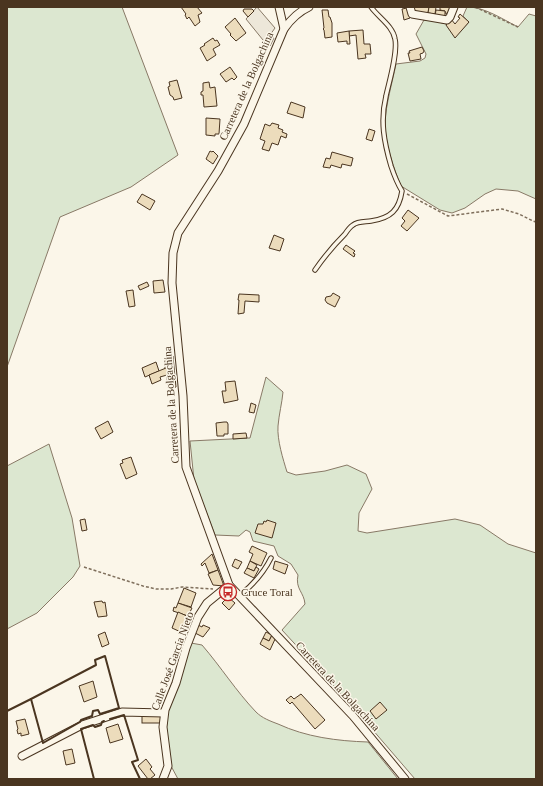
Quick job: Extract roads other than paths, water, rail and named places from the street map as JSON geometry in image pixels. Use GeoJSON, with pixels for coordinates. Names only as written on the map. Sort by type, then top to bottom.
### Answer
{"type":"FeatureCollection","features":[{"type":"Feature","properties":{"kind":"street","name":"Carretera de la Bolgachina"},"geometry":{"type":"LineString","coordinates":[[279,7],[284,29],[244,124],[218,171],[178,233],[173,253],[172,283],[183,396],[186,467],[229,585],[353,716],[405,779]]}},
{"type":"Feature","properties":{"kind":"street"},"geometry":{"type":"LineString","coordinates":[[284,29],[293,18],[309,7]]}},
{"type":"Feature","properties":{"kind":"street"},"geometry":{"type":"LineString","coordinates":[[410,7],[412,14],[447,20],[450,17],[454,7]]}},
{"type":"Feature","properties":{"kind":"street","name":"Calle José García Nieto"},"geometry":{"type":"LineString","coordinates":[[163,779],[168,766],[163,727],[164,713],[176,684],[186,648],[198,617],[207,603],[229,585]]}},
{"type":"Feature","properties":{"kind":"street"},"geometry":{"type":"LineString","coordinates":[[22,756],[82,725],[122,712],[164,713]]}},
{"type":"Feature","properties":{"kind":"lane"},"geometry":{"type":"LineString","coordinates":[[315,270],[325,256],[353,225],[391,214],[398,206],[402,191],[397,184],[384,144],[382,125],[396,40],[393,33],[371,7]]}},
{"type":"Feature","properties":{"kind":"lane"},"geometry":{"type":"LineString","coordinates":[[239,596],[256,582],[271,558]]}},
{"type":"Feature","properties":{"kind":"place","name":"Cruce Toral"},"geometry":{"type":"Point","coordinates":[228,592]}}]}
